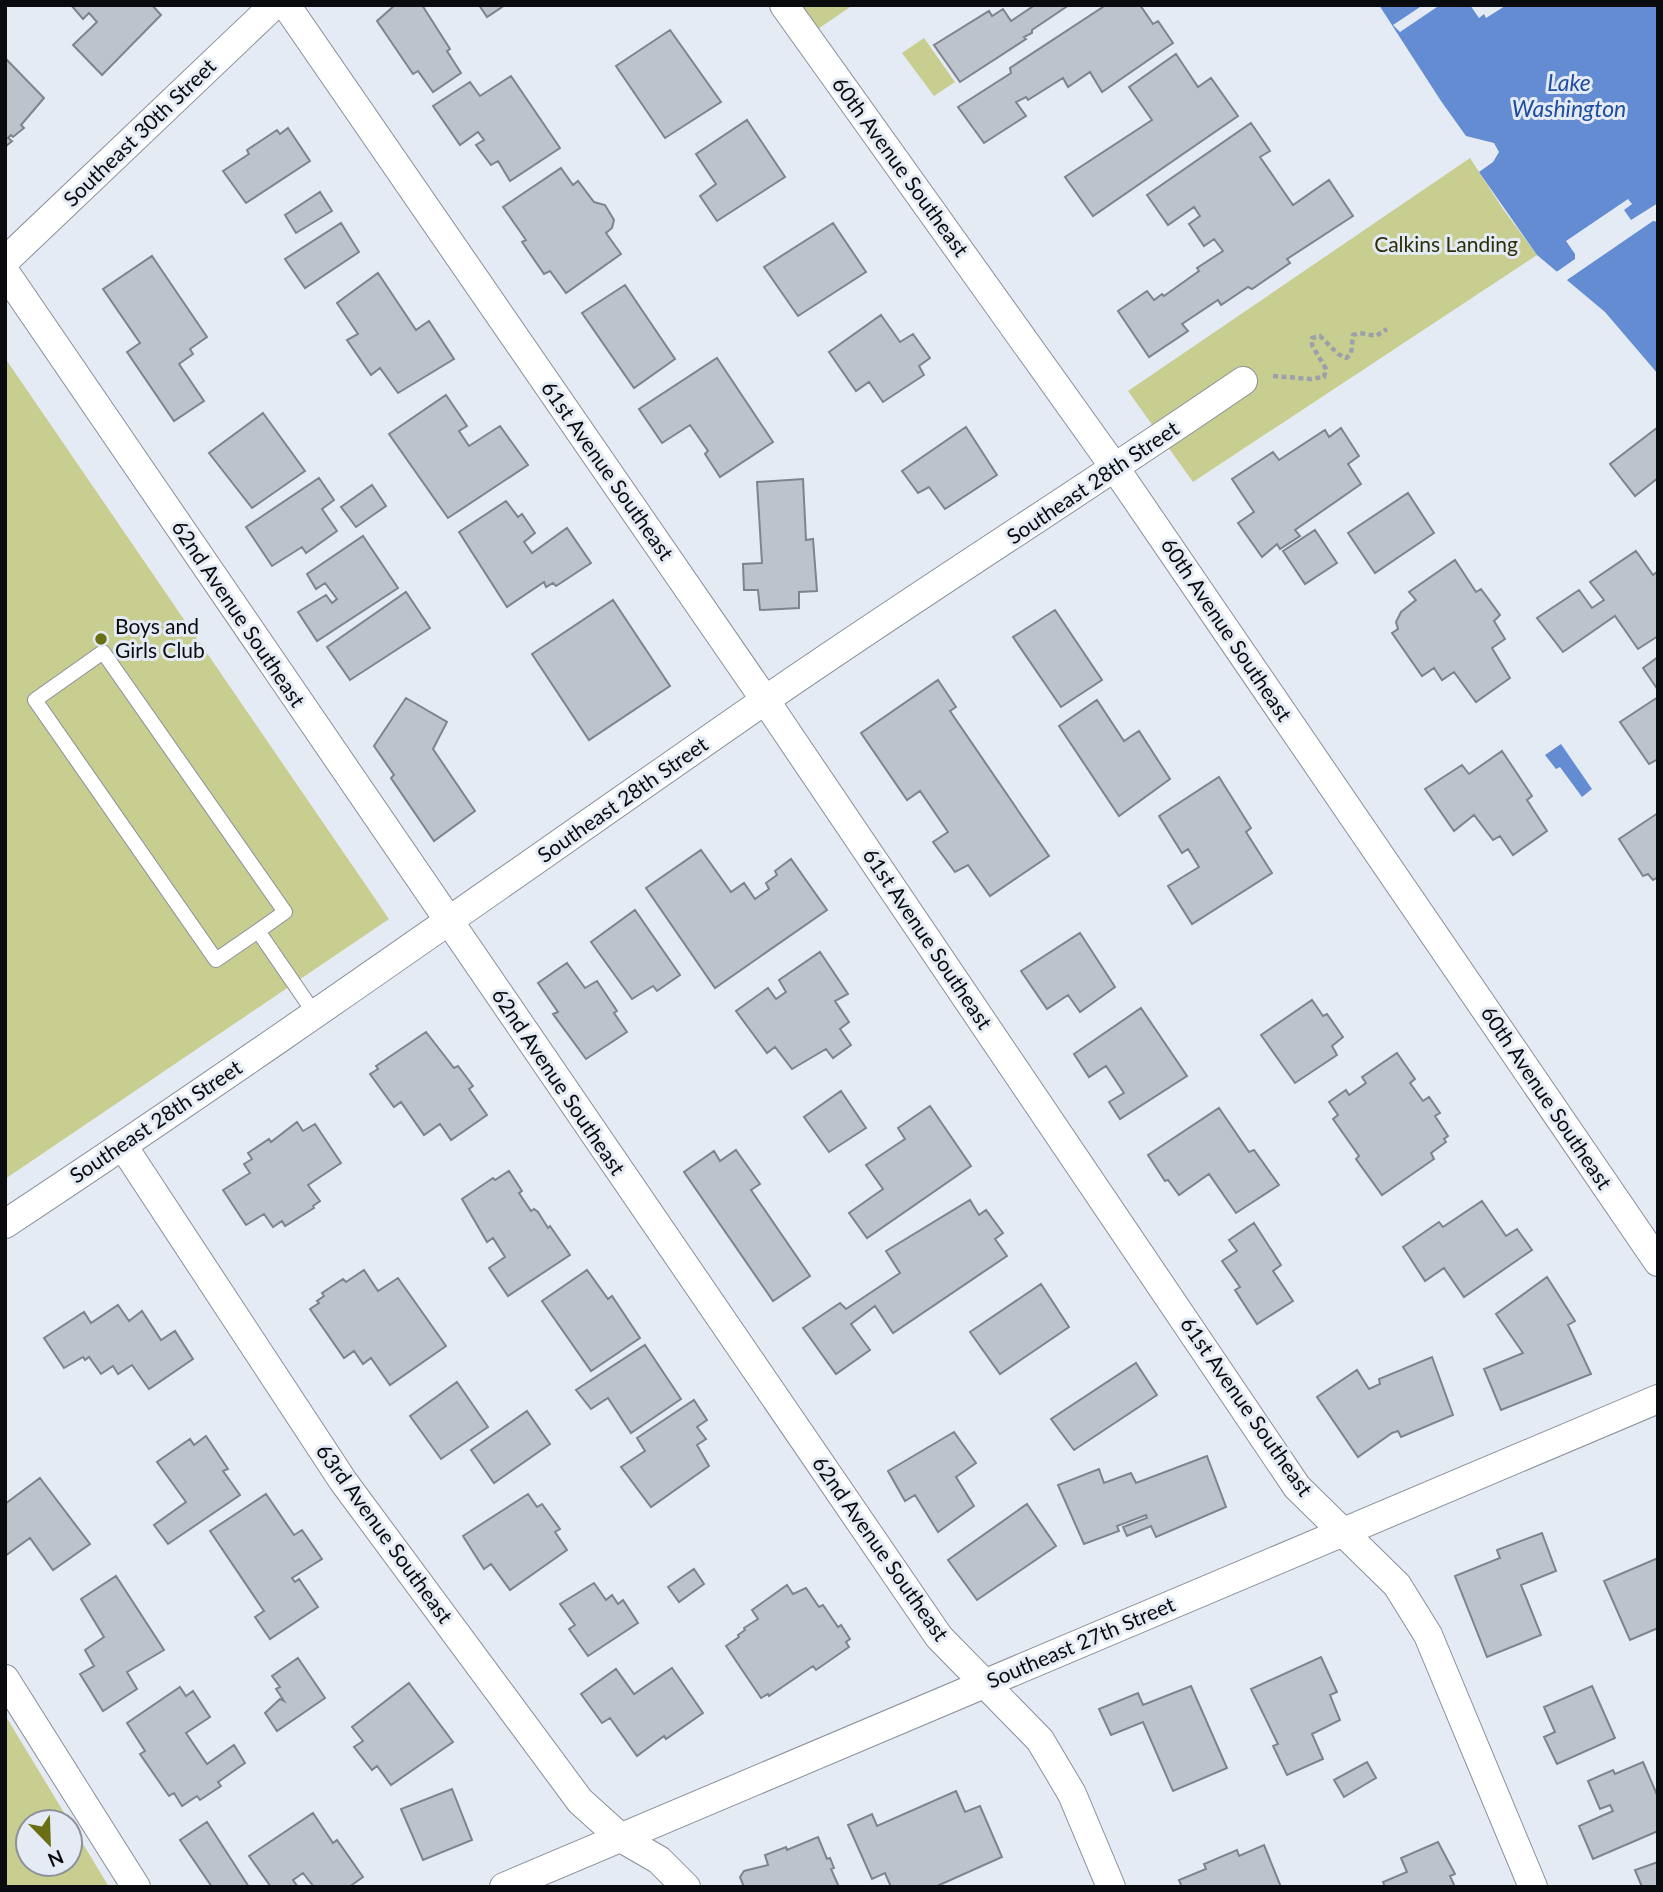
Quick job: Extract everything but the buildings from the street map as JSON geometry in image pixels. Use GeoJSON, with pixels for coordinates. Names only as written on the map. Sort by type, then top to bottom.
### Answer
{"type":"FeatureCollection","features":[{"type":"Feature","properties":{"kind":"street","name":"Southeast 30th Street"},"geometry":{"type":"LineString","coordinates":[[5,261],[274,5]]}},
{"type":"Feature","properties":{"kind":"street","name":"61st Avenue Southeast"},"geometry":{"type":"LineString","coordinates":[[286,5],[765,700],[1297,1487],[1397,1585],[1428,1634],[1533,1887]]}},
{"type":"Feature","properties":{"kind":"street","name":"60th Avenue Southeast"},"geometry":{"type":"LineString","coordinates":[[784,5],[1115,468],[1658,1262]]}},
{"type":"Feature","properties":{"kind":"street","name":"62nd Avenue Southeast"},"geometry":{"type":"LineString","coordinates":[[5,272],[939,1637],[1040,1740],[1072,1794],[1111,1887]]}},
{"type":"Feature","properties":{"kind":"street","name":"Southeast 28th Street"},"geometry":{"type":"LineString","coordinates":[[5,1224],[316,1014],[765,700],[1243,381]]}},
{"type":"Feature","properties":{"kind":"street","name":"63rd Avenue Southeast"},"geometry":{"type":"LineString","coordinates":[[123,1146],[343,1481],[580,1801],[621,1838],[659,1860],[686,1887]]}},
{"type":"Feature","properties":{"kind":"street","name":"Southeast 27th Street"},"geometry":{"type":"LineString","coordinates":[[504,1887],[1658,1399]]}},
{"type":"Feature","properties":{"kind":"street"},"geometry":{"type":"LineString","coordinates":[[5,1679],[136,1887]]}},
{"type":"Feature","properties":{"kind":"lane"},"geometry":{"type":"LineString","coordinates":[[103,652],[285,912],[258,931],[216,960],[35,700],[103,652]]}},
{"type":"Feature","properties":{"kind":"lane"},"geometry":{"type":"LineString","coordinates":[[258,931],[316,1014]]}},
{"type":"Feature","properties":{"kind":"path"},"geometry":{"type":"LineString","coordinates":[[1243,381],[1275,375],[1311,379],[1324,377],[1326,369],[1312,345],[1312,338],[1320,337],[1346,358],[1352,354],[1353,335],[1360,333],[1376,336],[1387,329]]}},
{"type":"Feature","properties":{"kind":"green space"},"geometry":{"type":"Polygon","coordinates":[[[797,5],[853,5],[815,31],[797,5]]]}},
{"type":"Feature","properties":{"kind":"green space"},"geometry":{"type":"Polygon","coordinates":[[[924,38],[955,82],[934,96],[902,53],[924,38]]]}},
{"type":"Feature","properties":{"kind":"green space","name":"Calkins Landing"},"geometry":{"type":"Polygon","coordinates":[[[1470,158],[1537,255],[1193,482],[1128,391],[1470,158]]]}},
{"type":"Feature","properties":{"kind":"green space","name":"Boys and Girls Club"},"geometry":{"type":"Polygon","coordinates":[[[5,358],[389,919],[5,1179],[5,358]]]}},
{"type":"Feature","properties":{"kind":"green space"},"geometry":{"type":"Polygon","coordinates":[[[5,1715],[61,1808],[14,1808],[14,1878],[84,1878],[84,1845],[109,1887],[5,1887],[5,1715]]]}},
{"type":"Feature","properties":{"kind":"water","name":"Lake Washington"},"geometry":{"type":"Polygon","coordinates":[[[1379,5],[1658,5],[1658,374],[1605,312],[1537,255],[1479,172],[1493,162],[1499,152],[1494,143],[1466,136],[1379,5]]]}},
{"type":"Feature","properties":{"kind":"water"},"geometry":{"type":"Polygon","coordinates":[[[1561,744],[1592,789],[1582,797],[1560,767],[1556,769],[1545,755],[1561,744]]]}},
{"type":"Feature","properties":{"kind":"pier"},"geometry":{"type":"Polygon","coordinates":[[[1423,5],[1440,5],[1400,32],[1393,25],[1423,5]]]}},
{"type":"Feature","properties":{"kind":"pier"},"geometry":{"type":"Polygon","coordinates":[[[1470,5],[1505,6],[1486,18],[1484,14],[1479,18],[1470,5]]]}},
{"type":"Feature","properties":{"kind":"pier"},"geometry":{"type":"Polygon","coordinates":[[[1628,199],[1632,204],[1624,210],[1631,220],[1658,203],[1658,222],[1653,221],[1564,282],[1555,273],[1575,259],[1575,254],[1566,241],[1628,199]]]}},
{"type":"Feature","properties":{"kind":"place","name":"Boys and Girls Club"},"geometry":{"type":"Point","coordinates":[101,639]}}]}
